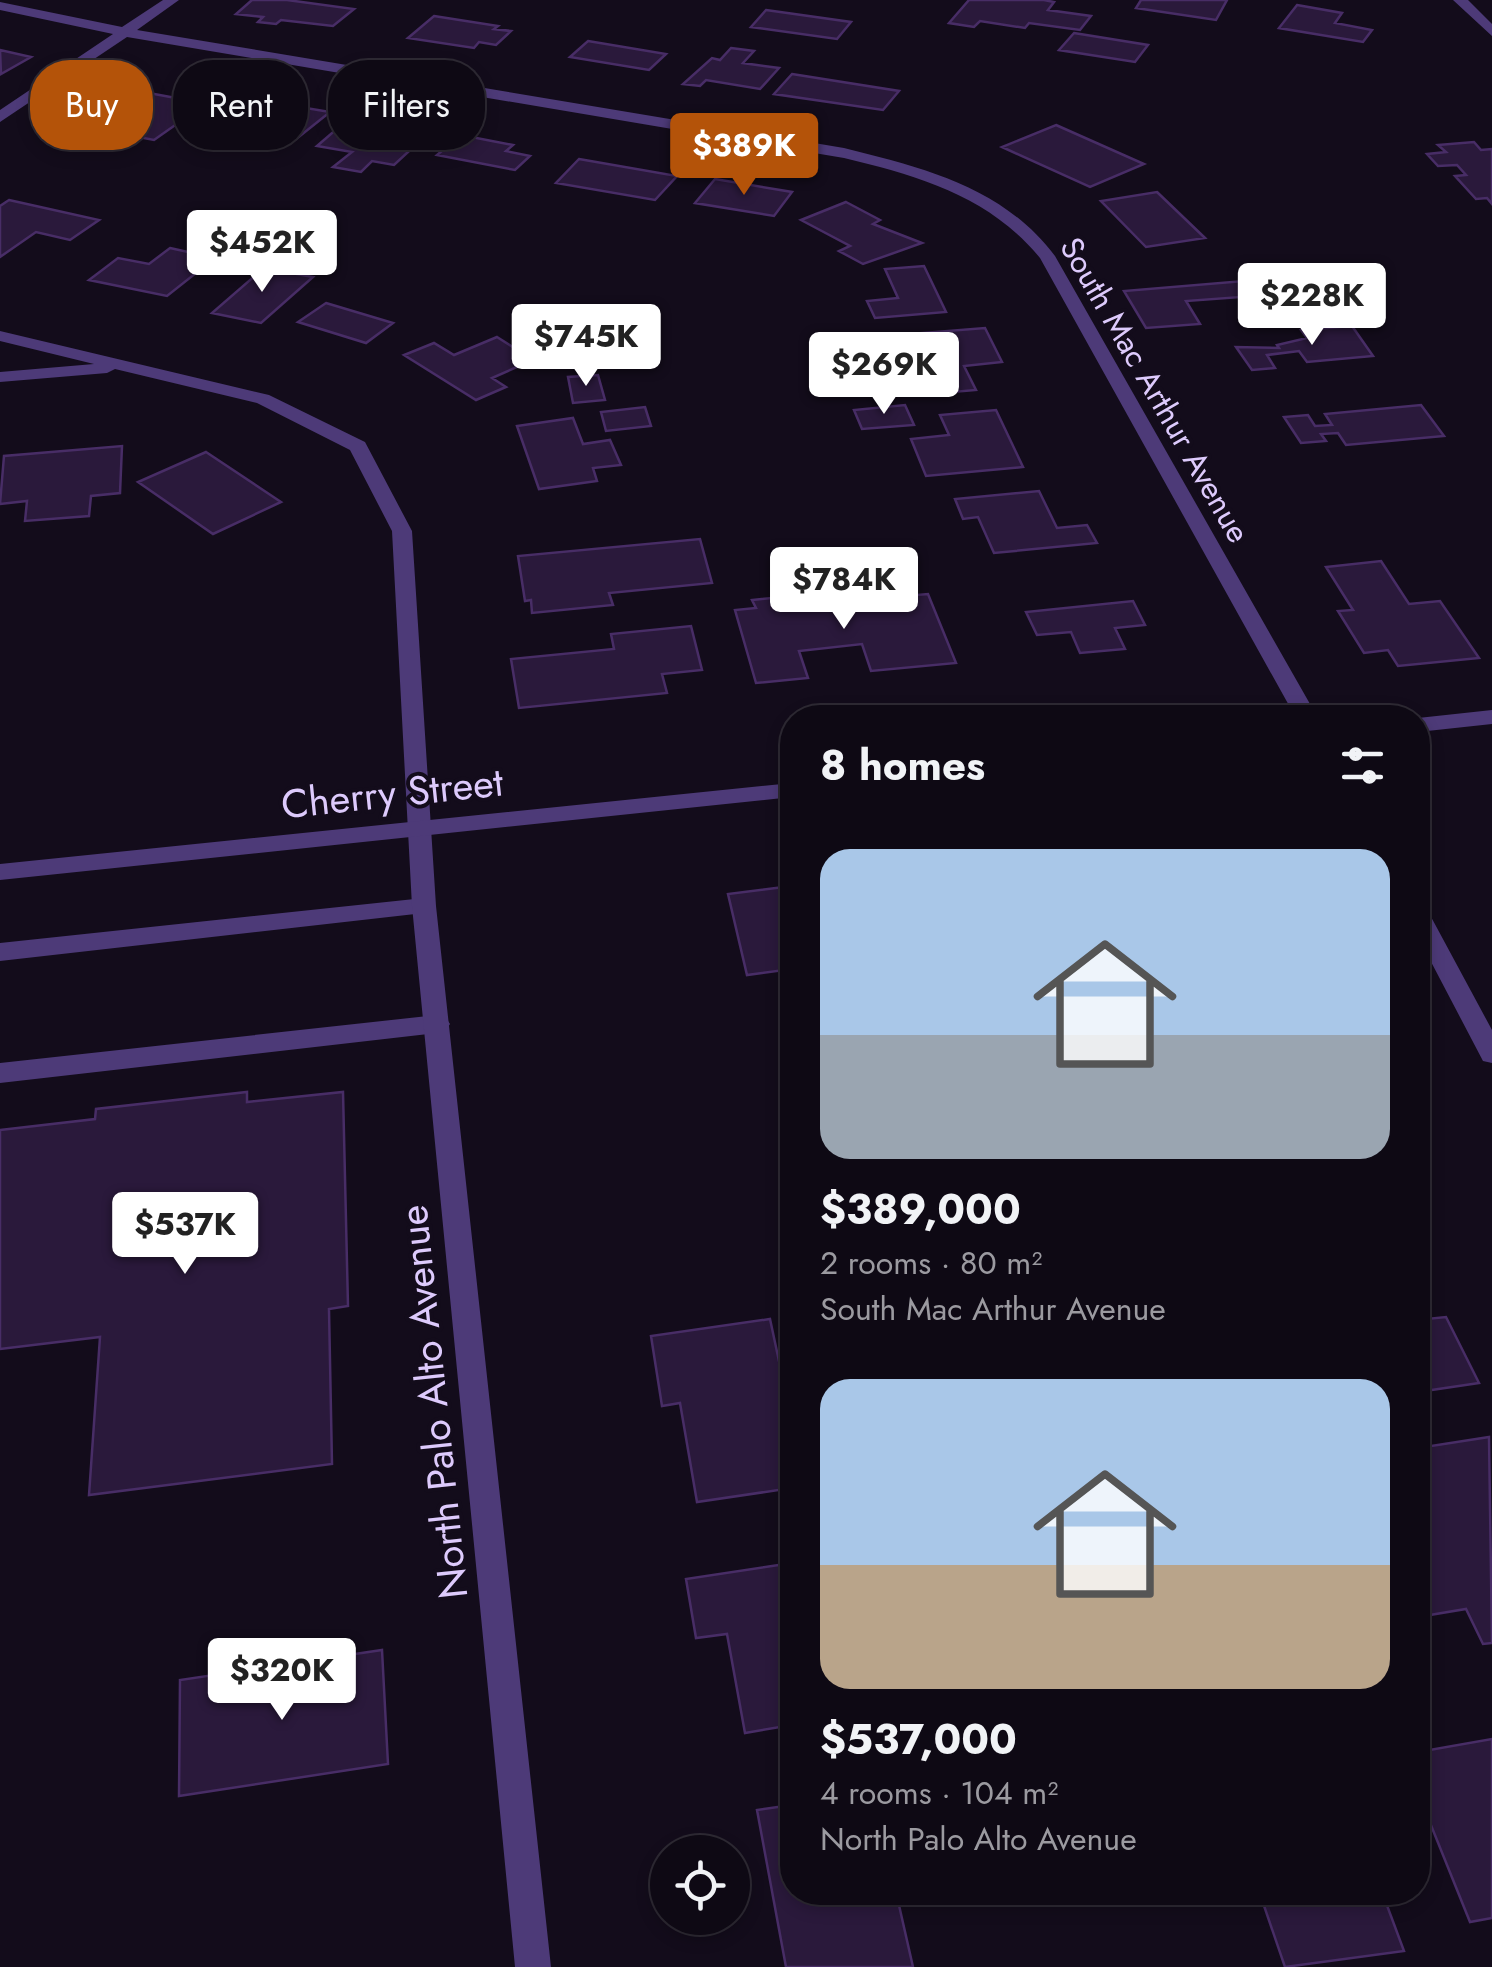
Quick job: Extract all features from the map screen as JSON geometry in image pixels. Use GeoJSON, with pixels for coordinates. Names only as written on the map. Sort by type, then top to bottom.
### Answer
{"type":"FeatureCollection","features":[{"type":"Feature","properties":{"kind":"street"},"geometry":{"type":"LineString","coordinates":[[0,117],[172,0]]}},
{"type":"Feature","properties":{"kind":"street"},"geometry":{"type":"LineString","coordinates":[[1460,0],[1492,32]]}},
{"type":"Feature","properties":{"kind":"street","name":"South Mac Arthur Avenue"},"geometry":{"type":"LineString","coordinates":[[0,6],[124,32],[831,151],[908,169],[995,205],[1026,230],[1053,266],[1300,705]]}},
{"type":"Feature","properties":{"kind":"street","name":"North Palo Alto Avenue"},"geometry":{"type":"LineString","coordinates":[[0,336],[263,399],[358,446],[402,531],[424,906],[534,1967]]}},
{"type":"Feature","properties":{"kind":"street"},"geometry":{"type":"LineString","coordinates":[[0,378],[132,366]]}},
{"type":"Feature","properties":{"kind":"street"},"geometry":{"type":"LineString","coordinates":[[1430,724],[1492,717]]}},
{"type":"Feature","properties":{"kind":"street","name":"Cherry Street"},"geometry":{"type":"LineString","coordinates":[[0,872],[780,791]]}},
{"type":"Feature","properties":{"kind":"street"},"geometry":{"type":"LineString","coordinates":[[0,952],[424,906]]}},
{"type":"Feature","properties":{"kind":"street"},"geometry":{"type":"LineString","coordinates":[[1430,938],[1492,1054]]}},
{"type":"Feature","properties":{"kind":"street"},"geometry":{"type":"LineString","coordinates":[[0,1073],[436,1024]]}},
{"type":"Feature","properties":{"kind":"building"},"geometry":{"type":"Polygon","coordinates":[[[252,0],[287,0],[354,9],[333,26],[281,20],[276,24],[258,22],[263,17],[236,14],[252,0]]]}},
{"type":"Feature","properties":{"kind":"building"},"geometry":{"type":"Polygon","coordinates":[[[969,0],[1044,0],[1054,2],[1048,10],[1091,16],[1080,30],[1029,23],[1025,28],[980,21],[974,27],[949,23],[969,0]]]}},
{"type":"Feature","properties":{"kind":"building"},"geometry":{"type":"Polygon","coordinates":[[[1141,0],[1227,0],[1216,20],[1136,8],[1141,0]]]}},
{"type":"Feature","properties":{"kind":"building"},"geometry":{"type":"Polygon","coordinates":[[[1297,5],[1342,13],[1335,23],[1372,30],[1363,42],[1279,28],[1297,5]]]}},
{"type":"Feature","properties":{"kind":"building"},"geometry":{"type":"Polygon","coordinates":[[[766,10],[851,22],[837,39],[751,27],[766,10]]]}},
{"type":"Feature","properties":{"kind":"building"},"geometry":{"type":"Polygon","coordinates":[[[434,16],[511,31],[496,45],[479,42],[474,48],[408,38],[434,16]]]}},
{"type":"Feature","properties":{"kind":"building"},"geometry":{"type":"Polygon","coordinates":[[[1074,33],[1148,45],[1135,62],[1059,50],[1074,33]]]}},
{"type":"Feature","properties":{"kind":"building"},"geometry":{"type":"Polygon","coordinates":[[[588,41],[666,54],[649,70],[570,57],[588,41]]]}},
{"type":"Feature","properties":{"kind":"building"},"geometry":{"type":"Polygon","coordinates":[[[731,48],[754,51],[743,63],[779,68],[760,89],[706,80],[700,86],[683,84],[712,58],[720,60],[731,48]]]}},
{"type":"Feature","properties":{"kind":"building"},"geometry":{"type":"Polygon","coordinates":[[[0,50],[31,57],[1,74],[0,50]]]}},
{"type":"Feature","properties":{"kind":"building"},"geometry":{"type":"Polygon","coordinates":[[[792,74],[899,91],[883,110],[774,94],[792,74]]]}},
{"type":"Feature","properties":{"kind":"building"},"geometry":{"type":"Polygon","coordinates":[[[153,94],[173,97],[173,127],[154,140],[153,94]]]}},
{"type":"Feature","properties":{"kind":"building"},"geometry":{"type":"Polygon","coordinates":[[[308,108],[328,114],[308,130],[308,108]]]}},
{"type":"Feature","properties":{"kind":"building"},"geometry":{"type":"Polygon","coordinates":[[[1056,125],[1144,164],[1090,187],[1002,147],[1056,125]]]}},
{"type":"Feature","properties":{"kind":"building"},"geometry":{"type":"Polygon","coordinates":[[[328,136],[328,148],[317,146],[328,136]]]}},
{"type":"Feature","properties":{"kind":"building"},"geometry":{"type":"Polygon","coordinates":[[[485,140],[513,145],[506,151],[530,156],[515,170],[437,155],[443,150],[485,150],[485,140]]]}},
{"type":"Feature","properties":{"kind":"building"},"geometry":{"type":"Polygon","coordinates":[[[1474,142],[1481,150],[1492,149],[1492,204],[1487,198],[1476,199],[1455,176],[1466,175],[1457,165],[1438,166],[1427,154],[1446,152],[1438,145],[1474,142]]]}},
{"type":"Feature","properties":{"kind":"building"},"geometry":{"type":"Polygon","coordinates":[[[340,150],[410,150],[394,165],[372,161],[361,172],[333,167],[352,152],[340,150]]]}},
{"type":"Feature","properties":{"kind":"building"},"geometry":{"type":"Polygon","coordinates":[[[579,159],[677,176],[655,200],[556,183],[579,159]]]}},
{"type":"Feature","properties":{"kind":"building"},"geometry":{"type":"Polygon","coordinates":[[[715,179],[792,192],[774,216],[695,203],[715,179]]]}},
{"type":"Feature","properties":{"kind":"building"},"geometry":{"type":"Polygon","coordinates":[[[1157,192],[1205,238],[1146,247],[1101,201],[1157,192]]]}},
{"type":"Feature","properties":{"kind":"building"},"geometry":{"type":"Polygon","coordinates":[[[9,200],[99,220],[70,240],[36,232],[0,257],[0,206],[9,200]]]}},
{"type":"Feature","properties":{"kind":"building"},"geometry":{"type":"Polygon","coordinates":[[[846,202],[880,220],[873,224],[922,243],[863,264],[839,251],[850,246],[801,220],[846,202]]]}},
{"type":"Feature","properties":{"kind":"building"},"geometry":{"type":"Polygon","coordinates":[[[170,248],[215,258],[167,296],[89,280],[118,258],[149,264],[170,248]]]}},
{"type":"Feature","properties":{"kind":"building"},"geometry":{"type":"Polygon","coordinates":[[[924,266],[946,312],[875,318],[867,301],[898,298],[885,269],[924,266]]]}},
{"type":"Feature","properties":{"kind":"building"},"geometry":{"type":"Polygon","coordinates":[[[264,268],[313,277],[261,323],[212,313],[264,268]]]}},
{"type":"Feature","properties":{"kind":"building"},"geometry":{"type":"Polygon","coordinates":[[[1244,281],[1255,296],[1186,301],[1200,324],[1146,328],[1124,291],[1244,281]]]}},
{"type":"Feature","properties":{"kind":"building"},"geometry":{"type":"Polygon","coordinates":[[[326,303],[393,323],[366,343],[298,322],[326,303]]]}},
{"type":"Feature","properties":{"kind":"building"},"geometry":{"type":"Polygon","coordinates":[[[1352,326],[1373,356],[1307,362],[1299,351],[1267,355],[1275,368],[1252,370],[1236,347],[1279,348],[1277,345],[1307,338],[1301,330],[1352,326]]]}},
{"type":"Feature","properties":{"kind":"building"},"geometry":{"type":"Polygon","coordinates":[[[985,328],[1002,362],[964,366],[976,390],[930,394],[919,369],[926,369],[909,334],[985,328]]]}},
{"type":"Feature","properties":{"kind":"building"},"geometry":{"type":"Polygon","coordinates":[[[497,337],[533,360],[492,378],[506,387],[476,400],[404,355],[434,343],[454,355],[497,337]]]}},
{"type":"Feature","properties":{"kind":"building"},"geometry":{"type":"Polygon","coordinates":[[[598,375],[605,400],[573,403],[568,377],[598,375]]]}},
{"type":"Feature","properties":{"kind":"building"},"geometry":{"type":"Polygon","coordinates":[[[905,405],[914,425],[862,429],[854,410],[905,405]]]}},
{"type":"Feature","properties":{"kind":"building"},"geometry":{"type":"Polygon","coordinates":[[[1421,405],[1444,436],[1346,445],[1338,433],[1321,434],[1326,441],[1301,443],[1284,417],[1308,415],[1315,426],[1332,425],[1325,414],[1421,405]]]}},
{"type":"Feature","properties":{"kind":"building"},"geometry":{"type":"Polygon","coordinates":[[[645,407],[651,426],[606,431],[601,412],[645,407]]]}},
{"type":"Feature","properties":{"kind":"building"},"geometry":{"type":"Polygon","coordinates":[[[996,410],[1023,467],[926,476],[911,439],[949,435],[940,415],[996,410]]]}},
{"type":"Feature","properties":{"kind":"building"},"geometry":{"type":"Polygon","coordinates":[[[573,418],[583,444],[610,440],[621,465],[593,468],[597,481],[539,489],[517,426],[573,418]]]}},
{"type":"Feature","properties":{"kind":"building"},"geometry":{"type":"Polygon","coordinates":[[[122,446],[120,493],[91,496],[89,516],[25,521],[27,501],[0,504],[4,456],[122,446]]]}},
{"type":"Feature","properties":{"kind":"building"},"geometry":{"type":"Polygon","coordinates":[[[206,452],[281,502],[213,534],[138,482],[206,452]]]}},
{"type":"Feature","properties":{"kind":"building"},"geometry":{"type":"Polygon","coordinates":[[[1039,491],[1057,528],[1087,525],[1097,543],[994,553],[978,517],[963,519],[955,499],[1039,491]]]}},
{"type":"Feature","properties":{"kind":"building"},"geometry":{"type":"Polygon","coordinates":[[[700,539],[712,583],[609,593],[613,605],[532,613],[531,600],[525,601],[518,556],[700,539]]]}},
{"type":"Feature","properties":{"kind":"building"},"geometry":{"type":"Polygon","coordinates":[[[1381,561],[1409,604],[1440,601],[1479,658],[1398,666],[1388,650],[1364,653],[1338,611],[1353,610],[1326,567],[1381,561]]]}},
{"type":"Feature","properties":{"kind":"building"},"geometry":{"type":"Polygon","coordinates":[[[914,586],[917,595],[928,594],[956,663],[871,671],[862,644],[799,651],[808,678],[756,683],[735,610],[756,608],[752,600],[802,595],[806,603],[846,600],[843,593],[914,586]]]}},
{"type":"Feature","properties":{"kind":"building"},"geometry":{"type":"Polygon","coordinates":[[[1133,601],[1145,625],[1115,628],[1125,649],[1080,653],[1071,632],[1037,635],[1026,612],[1133,601]]]}},
{"type":"Feature","properties":{"kind":"building"},"geometry":{"type":"Polygon","coordinates":[[[691,626],[702,670],[662,674],[667,693],[519,708],[511,659],[614,649],[611,634],[691,626]]]}},
{"type":"Feature","properties":{"kind":"building"},"geometry":{"type":"Polygon","coordinates":[[[780,888],[780,971],[747,975],[728,894],[780,888]]]}},
{"type":"Feature","properties":{"kind":"building"},"geometry":{"type":"Polygon","coordinates":[[[247,1092],[247,1102],[343,1092],[348,1306],[329,1309],[332,1464],[89,1495],[100,1337],[0,1349],[0,1130],[95,1119],[96,1109],[247,1092]]]}},
{"type":"Feature","properties":{"kind":"building"},"geometry":{"type":"Polygon","coordinates":[[[1446,1317],[1479,1383],[1430,1390],[1430,1319],[1446,1317]]]}},
{"type":"Feature","properties":{"kind":"building"},"geometry":{"type":"Polygon","coordinates":[[[770,1319],[780,1366],[780,1490],[697,1502],[680,1403],[662,1406],[651,1336],[770,1319]]]}},
{"type":"Feature","properties":{"kind":"building"},"geometry":{"type":"Polygon","coordinates":[[[1489,1437],[1492,1643],[1483,1644],[1466,1609],[1430,1615],[1430,1446],[1489,1437]]]}},
{"type":"Feature","properties":{"kind":"building"},"geometry":{"type":"Polygon","coordinates":[[[780,1565],[780,1727],[745,1733],[727,1634],[696,1638],[686,1579],[780,1565]]]}},
{"type":"Feature","properties":{"kind":"building"},"geometry":{"type":"Polygon","coordinates":[[[382,1650],[388,1764],[179,1796],[180,1680],[382,1650]]]}},
{"type":"Feature","properties":{"kind":"building"},"geometry":{"type":"Polygon","coordinates":[[[1492,1739],[1492,1918],[1470,1922],[1430,1823],[1430,1750],[1492,1739]]]}},
{"type":"Feature","properties":{"kind":"building"},"geometry":{"type":"Polygon","coordinates":[[[780,1807],[780,1905],[899,1905],[913,1967],[786,1967],[757,1810],[780,1807]]]}},
{"type":"Feature","properties":{"kind":"building"},"geometry":{"type":"Polygon","coordinates":[[[1264,1905],[1387,1905],[1404,1951],[1285,1967],[1264,1905]]]}}]}
